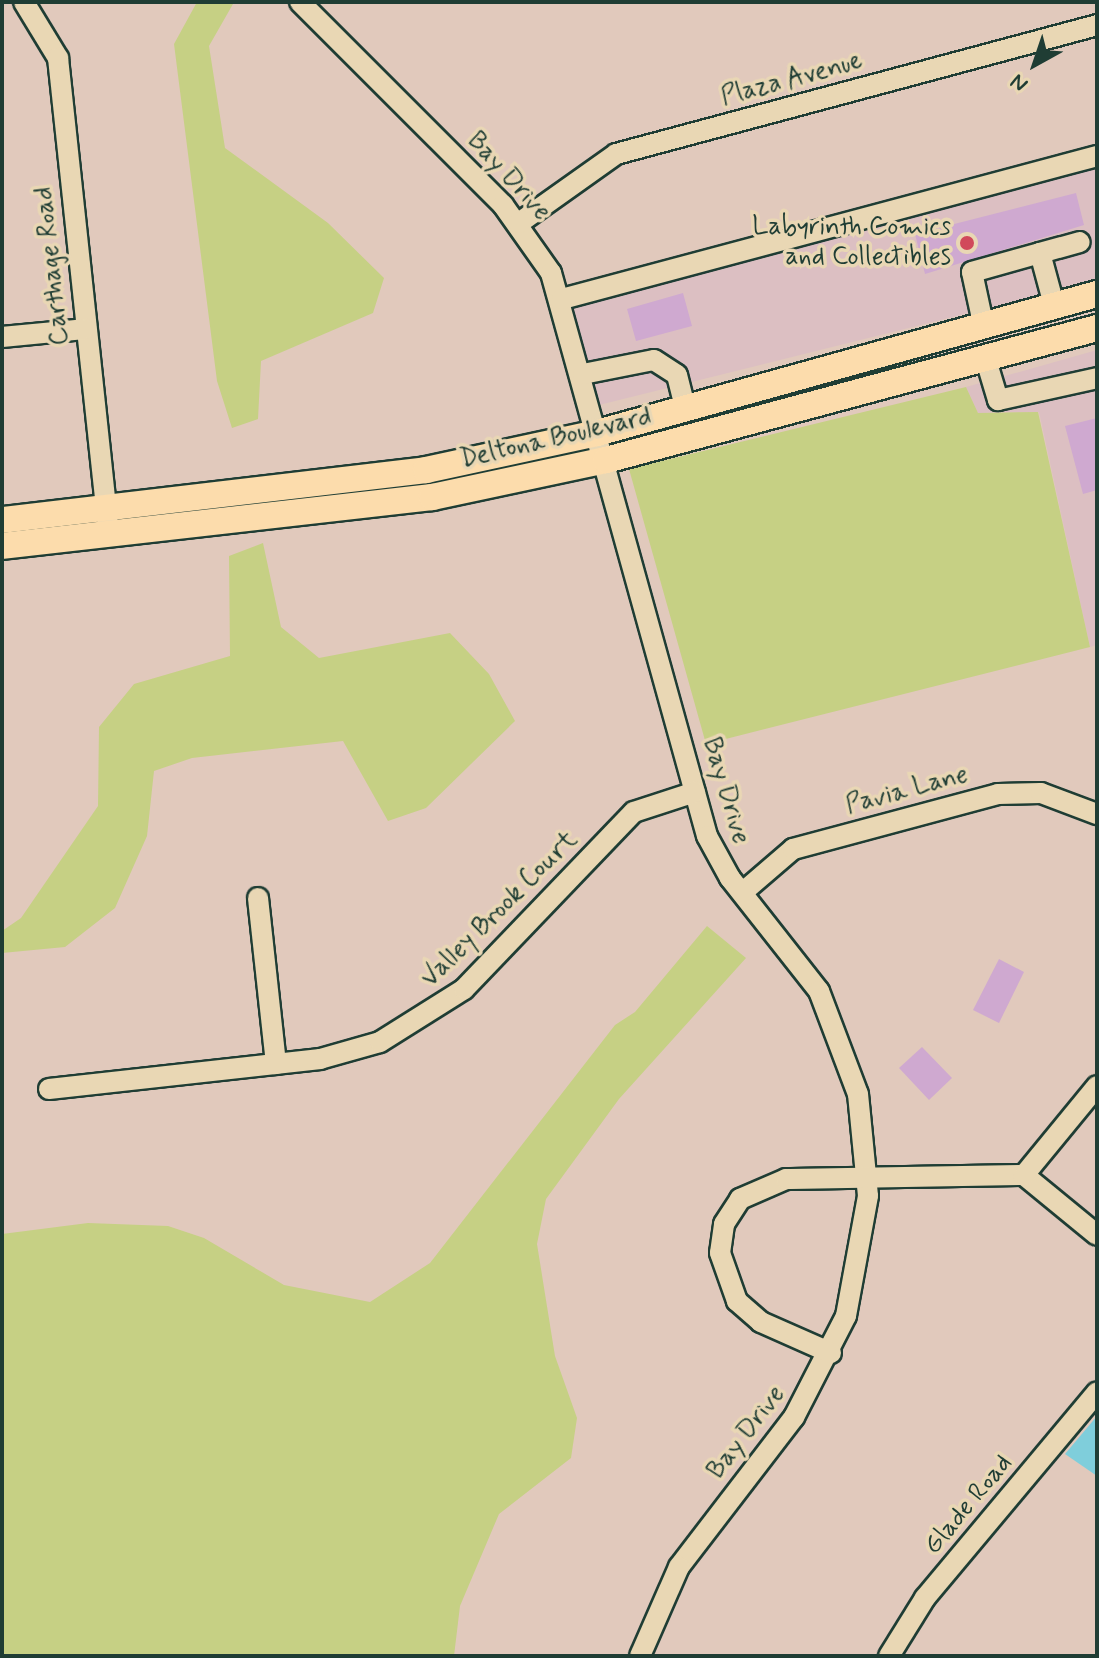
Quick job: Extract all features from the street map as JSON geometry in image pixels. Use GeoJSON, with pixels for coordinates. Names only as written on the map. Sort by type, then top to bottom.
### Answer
{"type":"FeatureCollection","features":[{"type":"Feature","properties":{"kind":"main road","name":"Deltona Boulevard"},"geometry":{"type":"LineString","coordinates":[[2,520],[360,480],[597,433],[1097,294]]}},
{"type":"Feature","properties":{"kind":"main road"},"geometry":{"type":"LineString","coordinates":[[977,325],[983,361]]}},
{"type":"Feature","properties":{"kind":"main road","name":"Deltona Boulevard"},"geometry":{"type":"LineString","coordinates":[[2,546],[432,497],[606,460],[1097,328]]}},
{"type":"Feature","properties":{"kind":"street","name":"Carthage Road"},"geometry":{"type":"LineString","coordinates":[[24,2],[58,58],[109,535]]}},
{"type":"Feature","properties":{"kind":"street","name":"Bay Drive"},"geometry":{"type":"LineString","coordinates":[[300,2],[519,223],[562,299],[695,792],[717,858],[799,959],[834,1023],[858,1094],[868,1177],[857,1277],[831,1353],[794,1417],[679,1567],[640,1656]]}},
{"type":"Feature","properties":{"kind":"street","name":"Plaza Avenue"},"geometry":{"type":"LineString","coordinates":[[519,223],[616,154],[1097,25]]}},
{"type":"Feature","properties":{"kind":"street"},"geometry":{"type":"LineString","coordinates":[[562,299],[1097,156]]}},
{"type":"Feature","properties":{"kind":"street"},"geometry":{"type":"LineString","coordinates":[[977,325],[972,272],[1080,242]]}},
{"type":"Feature","properties":{"kind":"street"},"geometry":{"type":"LineString","coordinates":[[1040,253],[1054,305]]}},
{"type":"Feature","properties":{"kind":"street"},"geometry":{"type":"LineString","coordinates":[[2,337],[85,329]]}},
{"type":"Feature","properties":{"kind":"street"},"geometry":{"type":"LineString","coordinates":[[583,374],[654,360],[677,375],[685,407]]}},
{"type":"Feature","properties":{"kind":"street"},"geometry":{"type":"LineString","coordinates":[[983,361],[998,400],[1097,378]]}},
{"type":"Feature","properties":{"kind":"street","name":"Valley Brook Court"},"geometry":{"type":"LineString","coordinates":[[49,1089],[350,1053],[439,1010],[634,812],[695,792]]}},
{"type":"Feature","properties":{"kind":"street","name":"Pavia Lane"},"geometry":{"type":"LineString","coordinates":[[743,892],[793,849],[998,794],[1041,793],[1097,814]]}},
{"type":"Feature","properties":{"kind":"street"},"geometry":{"type":"LineString","coordinates":[[258,898],[276,1064]]}},
{"type":"Feature","properties":{"kind":"street"},"geometry":{"type":"LineString","coordinates":[[1024,1175],[1097,1086]]}},
{"type":"Feature","properties":{"kind":"street"},"geometry":{"type":"LineString","coordinates":[[831,1353],[761,1322],[737,1301],[722,1269],[721,1239],[740,1199],[768,1182],[1024,1175],[1097,1235]]}},
{"type":"Feature","properties":{"kind":"street","name":"Glade Road"},"geometry":{"type":"LineString","coordinates":[[889,1656],[925,1598],[1097,1392]]}},
{"type":"Feature","properties":{"kind":"shaded area"},"geometry":{"type":"Polygon","coordinates":[[[1097,145],[1097,281],[579,410],[545,295],[1097,145]]]}},
{"type":"Feature","properties":{"kind":"shaded area"},"geometry":{"type":"Polygon","coordinates":[[[1097,350],[1097,645],[1090,647],[1039,412],[978,413],[966,387],[1097,350]]]}},
{"type":"Feature","properties":{"kind":"green space"},"geometry":{"type":"Polygon","coordinates":[[[197,2],[233,4],[209,46],[225,148],[328,223],[384,278],[373,313],[261,361],[258,419],[232,428],[217,381],[174,44],[197,2]]]}},
{"type":"Feature","properties":{"kind":"green space"},"geometry":{"type":"Polygon","coordinates":[[[966,387],[978,413],[1038,412],[1090,647],[706,744],[629,469],[966,387]]]}},
{"type":"Feature","properties":{"kind":"green space"},"geometry":{"type":"Polygon","coordinates":[[[263,543],[281,627],[319,658],[450,633],[489,674],[515,721],[426,808],[388,821],[343,741],[192,758],[154,771],[147,836],[115,908],[65,947],[2,953],[2,931],[21,918],[98,806],[99,727],[134,684],[230,656],[229,556],[263,543]]]}},
{"type":"Feature","properties":{"kind":"green space"},"geometry":{"type":"Polygon","coordinates":[[[707,926],[746,958],[619,1099],[546,1199],[537,1244],[555,1356],[577,1418],[571,1458],[499,1514],[460,1606],[454,1656],[2,1656],[2,1234],[88,1223],[168,1226],[204,1238],[284,1285],[370,1302],[430,1263],[615,1025],[635,1012],[707,926]]]}},
{"type":"Feature","properties":{"kind":"water"},"geometry":{"type":"Polygon","coordinates":[[[1097,1416],[1097,1476],[1065,1454],[1097,1416]]]}},
{"type":"Feature","properties":{"kind":"building"},"geometry":{"type":"Polygon","coordinates":[[[1076,193],[1084,225],[925,274],[915,234],[1076,193]]]}},
{"type":"Feature","properties":{"kind":"building"},"geometry":{"type":"Polygon","coordinates":[[[683,293],[692,326],[636,341],[627,309],[683,293]]]}},
{"type":"Feature","properties":{"kind":"building"},"geometry":{"type":"Polygon","coordinates":[[[1097,418],[1097,490],[1083,494],[1065,426],[1097,418]]]}},
{"type":"Feature","properties":{"kind":"building"},"geometry":{"type":"Polygon","coordinates":[[[999,959],[1024,972],[999,1023],[973,1010],[999,959]]]}},
{"type":"Feature","properties":{"kind":"building"},"geometry":{"type":"Polygon","coordinates":[[[922,1047],[952,1078],[929,1100],[899,1068],[922,1047]]]}},
{"type":"Feature","properties":{"kind":"place","name":"Labyrinth Comics and Collectibles"},"geometry":{"type":"Point","coordinates":[967,243]}}]}
